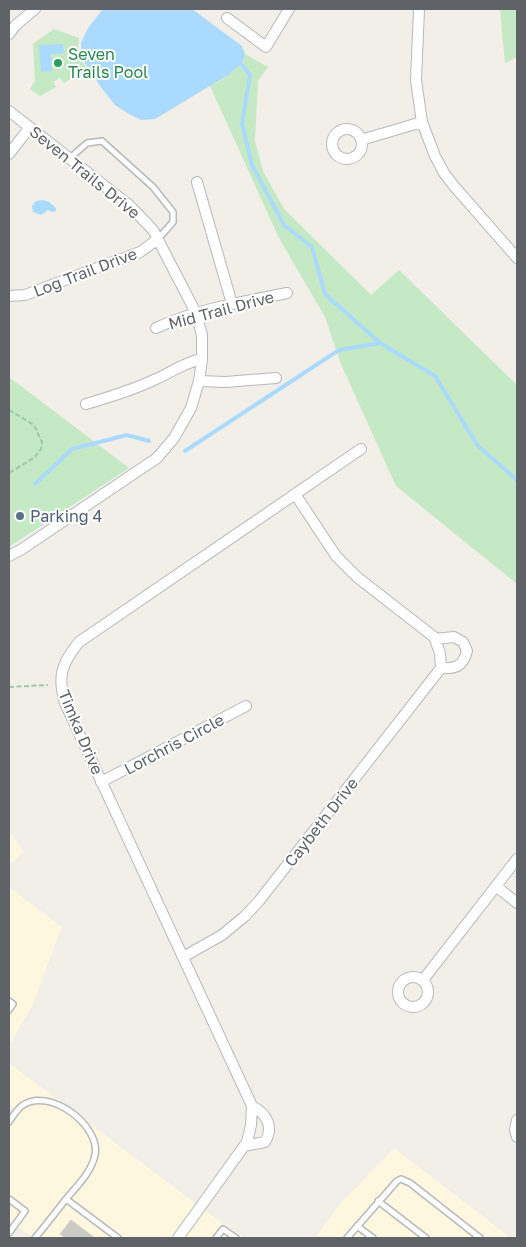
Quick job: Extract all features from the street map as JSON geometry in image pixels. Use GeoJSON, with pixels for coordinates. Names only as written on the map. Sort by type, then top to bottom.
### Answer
{"type":"FeatureCollection","features":[{"type":"Feature","properties":{"kind":"street"},"geometry":{"type":"LineString","coordinates":[[9,34],[16,25],[35,9]]}},
{"type":"Feature","properties":{"kind":"street"},"geometry":{"type":"LineString","coordinates":[[227,18],[266,47],[289,9]]}},
{"type":"Feature","properties":{"kind":"street"},"geometry":{"type":"LineString","coordinates":[[419,9],[416,80],[422,122],[435,156],[444,173],[517,258]]}},
{"type":"Feature","properties":{"kind":"street","name":"Seven Trails Drive"},"geometry":{"type":"LineString","coordinates":[[9,111],[129,205],[152,230],[196,314],[202,335],[202,359],[199,381],[191,408],[174,438],[157,458],[112,490],[9,556]]}},
{"type":"Feature","properties":{"kind":"street"},"geometry":{"type":"LineString","coordinates":[[361,140],[422,122]]}},
{"type":"Feature","properties":{"kind":"street"},"geometry":{"type":"LineString","coordinates":[[9,154],[30,127]]}},
{"type":"Feature","properties":{"kind":"street"},"geometry":{"type":"LineString","coordinates":[[197,182],[232,304]]}},
{"type":"Feature","properties":{"kind":"street","name":"Log Trail Drive"},"geometry":{"type":"LineString","coordinates":[[9,296],[25,295],[140,252],[158,239]]}},
{"type":"Feature","properties":{"kind":"street","name":"Mid Trail Drive"},"geometry":{"type":"LineString","coordinates":[[156,328],[179,318],[232,304],[287,293]]}},
{"type":"Feature","properties":{"kind":"street"},"geometry":{"type":"LineString","coordinates":[[86,404],[126,393],[174,369],[202,359]]}},
{"type":"Feature","properties":{"kind":"street"},"geometry":{"type":"LineString","coordinates":[[199,381],[226,382],[276,378]]}},
{"type":"Feature","properties":{"kind":"street","name":"Timka Drive"},"geometry":{"type":"LineString","coordinates":[[244,1146],[265,1142],[270,1127],[266,1117],[252,1106],[101,782],[65,703],[60,688],[61,675],[64,663],[79,642],[361,450]]}},
{"type":"Feature","properties":{"kind":"street"},"geometry":{"type":"LineString","coordinates":[[296,494],[336,556],[358,577],[435,639],[440,653],[441,668],[457,667],[465,661],[467,651],[463,642],[454,637],[435,639]]}},
{"type":"Feature","properties":{"kind":"street","name":"Caybeth Drive"},"geometry":{"type":"LineString","coordinates":[[183,957],[222,935],[245,916],[259,901],[441,668]]}},
{"type":"Feature","properties":{"kind":"street","name":"Lorchris Circle"},"geometry":{"type":"LineString","coordinates":[[101,782],[246,706]]}},
{"type":"Feature","properties":{"kind":"street"},"geometry":{"type":"LineString","coordinates":[[422,980],[497,887],[517,859]]}},
{"type":"Feature","properties":{"kind":"street"},"geometry":{"type":"LineString","coordinates":[[497,887],[517,903]]}},
{"type":"Feature","properties":{"kind":"street"},"geometry":{"type":"LineString","coordinates":[[178,1238],[244,1146],[251,1125],[252,1106]]}},
{"type":"Feature","properties":{"kind":"street"},"geometry":{"type":"LineString","coordinates":[[517,1120],[515,1130],[517,1137]]}},
{"type":"Feature","properties":{"kind":"lane"},"geometry":{"type":"LineString","coordinates":[[70,158],[87,144],[102,141],[154,187],[172,212],[174,222],[158,239]]}},
{"type":"Feature","properties":{"kind":"lane"},"geometry":{"type":"LineString","coordinates":[[9,1001],[13,1004],[9,1010]]}},
{"type":"Feature","properties":{"kind":"lane"},"geometry":{"type":"LineString","coordinates":[[9,1122],[23,1105],[37,1100],[54,1103],[66,1109],[82,1122],[96,1144],[92,1165],[35,1238]]}},
{"type":"Feature","properties":{"kind":"lane"},"geometry":{"type":"LineString","coordinates":[[347,1238],[396,1181],[401,1179],[410,1183],[480,1238]]}},
{"type":"Feature","properties":{"kind":"lane"},"geometry":{"type":"LineString","coordinates":[[9,1199],[25,1210],[9,1233]]}},
{"type":"Feature","properties":{"kind":"lane"},"geometry":{"type":"LineString","coordinates":[[66,1199],[118,1238]]}},
{"type":"Feature","properties":{"kind":"lane"},"geometry":{"type":"LineString","coordinates":[[378,1202],[426,1238]]}},
{"type":"Feature","properties":{"kind":"lane"},"geometry":{"type":"LineString","coordinates":[[357,1226],[373,1238]]}},
{"type":"Feature","properties":{"kind":"lane"},"geometry":{"type":"LineString","coordinates":[[216,1238],[223,1229],[236,1238]]}},
{"type":"Feature","properties":{"kind":"path"},"geometry":{"type":"LineString","coordinates":[[9,410],[34,425],[42,442],[41,449],[35,457],[21,467],[9,472]]}},
{"type":"Feature","properties":{"kind":"path"},"geometry":{"type":"LineString","coordinates":[[9,687],[48,685]]}},
{"type":"Feature","properties":{"kind":"shaded area"},"geometry":{"type":"Polygon","coordinates":[[[9,831],[24,852],[9,865],[9,831]]]}},
{"type":"Feature","properties":{"kind":"shaded area"},"geometry":{"type":"Polygon","coordinates":[[[9,887],[62,927],[32,1006],[9,1046],[9,887]]]}},
{"type":"Feature","properties":{"kind":"shaded area"},"geometry":{"type":"Polygon","coordinates":[[[9,1063],[244,1238],[33,1238],[9,1220],[9,1117],[15,1108],[9,1104],[9,1063]]]}},
{"type":"Feature","properties":{"kind":"shaded area"},"geometry":{"type":"Polygon","coordinates":[[[394,1148],[511,1238],[315,1238],[340,1204],[394,1148]]]}},
{"type":"Feature","properties":{"kind":"green space"},"geometry":{"type":"Polygon","coordinates":[[[500,9],[517,9],[517,57],[505,63],[500,9]]]}},
{"type":"Feature","properties":{"kind":"green space","name":"Seven Trails Pool"},"geometry":{"type":"Polygon","coordinates":[[[54,29],[79,38],[78,53],[87,69],[64,83],[60,78],[53,82],[56,87],[40,96],[30,89],[35,81],[33,44],[54,29]]]}},
{"type":"Feature","properties":{"kind":"green space"},"geometry":{"type":"Polygon","coordinates":[[[245,54],[268,67],[258,81],[255,141],[263,171],[284,209],[371,295],[399,270],[517,385],[517,584],[396,486],[341,364],[325,317],[279,238],[210,86],[226,77],[235,69],[245,54]]]}},
{"type":"Feature","properties":{"kind":"green space"},"geometry":{"type":"Polygon","coordinates":[[[9,377],[129,468],[9,547],[9,377]]]}},
{"type":"Feature","properties":{"kind":"water"},"geometry":{"type":"Polygon","coordinates":[[[103,9],[192,9],[242,46],[245,54],[241,64],[228,75],[155,119],[141,120],[115,105],[81,57],[81,43],[88,28],[103,9]]]}},
{"type":"Feature","properties":{"kind":"water"},"geometry":{"type":"Polygon","coordinates":[[[63,44],[64,53],[51,54],[52,71],[41,72],[39,45],[63,44]]]}},
{"type":"Feature","properties":{"kind":"water"},"geometry":{"type":"Polygon","coordinates":[[[43,200],[49,202],[56,208],[56,211],[48,210],[41,215],[33,212],[32,206],[36,201],[43,200]]]}},
{"type":"Feature","properties":{"kind":"building"},"geometry":{"type":"Polygon","coordinates":[[[71,1220],[95,1238],[66,1238],[60,1234],[71,1220]]]}},
{"type":"Feature","properties":{"kind":"waterway"},"geometry":{"type":"LineString","coordinates":[[241,64],[250,75],[242,123],[252,165],[284,225],[312,247],[325,294],[380,343]]}},
{"type":"Feature","properties":{"kind":"waterway"},"geometry":{"type":"LineString","coordinates":[[185,451],[339,350],[380,343],[435,376],[478,446],[517,480]]}},
{"type":"Feature","properties":{"kind":"waterway"},"geometry":{"type":"LineString","coordinates":[[35,484],[72,449],[127,435],[149,441]]}},
{"type":"Feature","properties":{"kind":"place","name":"Seven Trails Pool"},"geometry":{"type":"Point","coordinates":[58,63]}},
{"type":"Feature","properties":{"kind":"place","name":"Parking 4"},"geometry":{"type":"Point","coordinates":[20,516]}}]}
